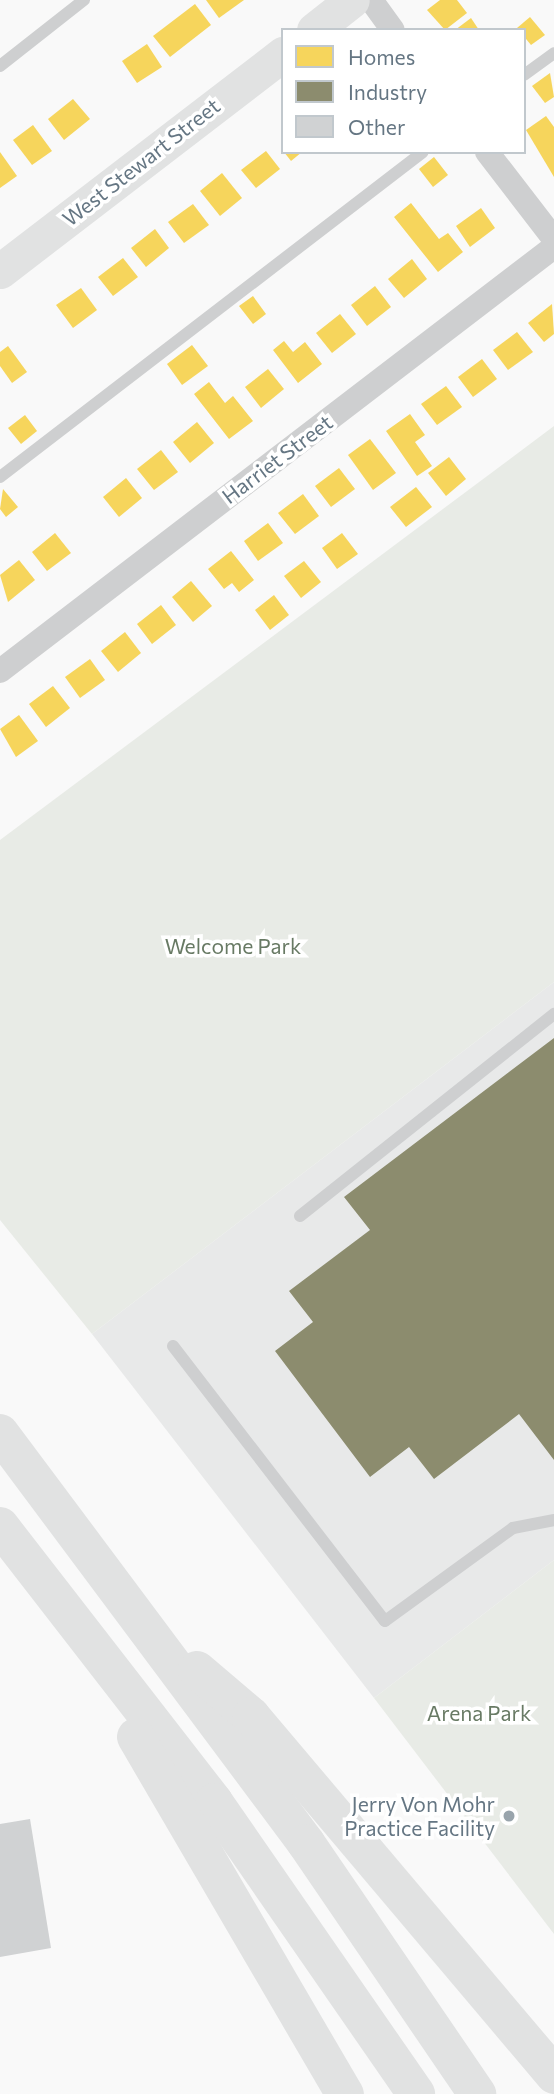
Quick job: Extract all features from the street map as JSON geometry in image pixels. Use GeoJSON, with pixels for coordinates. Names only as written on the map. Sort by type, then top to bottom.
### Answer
{"type":"FeatureCollection","features":[{"type":"Feature","properties":{"kind":"highway"},"geometry":{"type":"LineString","coordinates":[[0,1433],[306,1843],[477,2094]]}},
{"type":"Feature","properties":{"kind":"highway"},"geometry":{"type":"LineString","coordinates":[[0,1526],[280,1893],[416,2094]]}},
{"type":"Feature","properties":{"kind":"highway"},"geometry":{"type":"LineString","coordinates":[[145,1626],[251,1716],[554,2075]]}},
{"type":"Feature","properties":{"kind":"highway"},"geometry":{"type":"LineString","coordinates":[[96,1649],[137,1740],[345,2094]]}},
{"type":"Feature","properties":{"kind":"main road"},"geometry":{"type":"LineString","coordinates":[[317,28],[352,0]]}},
{"type":"Feature","properties":{"kind":"main road","name":"West Stewart Street"},"geometry":{"type":"LineString","coordinates":[[0,271],[281,56]]}},
{"type":"Feature","properties":{"kind":"street"},"geometry":{"type":"LineString","coordinates":[[371,0],[392,28]]}},
{"type":"Feature","properties":{"kind":"street"},"geometry":{"type":"LineString","coordinates":[[489,154],[554,239]]}},
{"type":"Feature","properties":{"kind":"street","name":"Harriet Street"},"geometry":{"type":"LineString","coordinates":[[0,671],[554,247]]}},
{"type":"Feature","properties":{"kind":"lane"},"geometry":{"type":"LineString","coordinates":[[0,66],[84,0]]}},
{"type":"Feature","properties":{"kind":"lane"},"geometry":{"type":"LineString","coordinates":[[526,74],[554,53]]}},
{"type":"Feature","properties":{"kind":"lane"},"geometry":{"type":"LineString","coordinates":[[0,477],[420,154]]}},
{"type":"Feature","properties":{"kind":"lane"},"geometry":{"type":"LineString","coordinates":[[300,1216],[554,1014]]}},
{"type":"Feature","properties":{"kind":"lane"},"geometry":{"type":"LineString","coordinates":[[173,1346],[386,1621],[513,1528],[554,1520]]}},
{"type":"Feature","properties":{"kind":"shaded area"},"geometry":{"type":"Polygon","coordinates":[[[554,982],[554,1560],[374,1698],[92,1334],[554,982]]]}},
{"type":"Feature","properties":{"kind":"green space","name":"Welcome Park"},"geometry":{"type":"Polygon","coordinates":[[[554,426],[554,982],[92,1334],[0,1220],[0,840],[554,426]]]}},
{"type":"Feature","properties":{"kind":"green space","name":"Arena Park"},"geometry":{"type":"Polygon","coordinates":[[[554,1560],[554,1934],[374,1698],[554,1560]]]}},
{"type":"Feature","properties":{"kind":"building: Homes"},"geometry":{"type":"Polygon","coordinates":[[[206,0],[244,0],[219,18],[206,0]]]}},
{"type":"Feature","properties":{"kind":"building: Homes"},"geometry":{"type":"Polygon","coordinates":[[[440,0],[457,0],[467,13],[448,28],[443,28],[427,10],[440,0]]]}},
{"type":"Feature","properties":{"kind":"building: Homes"},"geometry":{"type":"Polygon","coordinates":[[[195,4],[211,25],[170,57],[153,36],[195,4]]]}},
{"type":"Feature","properties":{"kind":"building: Homes"},"geometry":{"type":"Polygon","coordinates":[[[530,17],[545,35],[531,45],[526,39],[526,28],[517,28],[530,17]]]}},
{"type":"Feature","properties":{"kind":"building: Homes"},"geometry":{"type":"Polygon","coordinates":[[[471,18],[478,28],[458,28],[471,18]]]}},
{"type":"Feature","properties":{"kind":"building: Homes"},"geometry":{"type":"Polygon","coordinates":[[[147,44],[162,67],[137,83],[122,61],[147,44]]]}},
{"type":"Feature","properties":{"kind":"building: Homes"},"geometry":{"type":"Polygon","coordinates":[[[550,73],[554,97],[545,103],[532,86],[550,73]]]}},
{"type":"Feature","properties":{"kind":"building: Homes"},"geometry":{"type":"Polygon","coordinates":[[[73,99],[90,119],[64,140],[48,119],[73,99]]]}},
{"type":"Feature","properties":{"kind":"building: Homes"},"geometry":{"type":"Polygon","coordinates":[[[546,116],[554,127],[554,177],[526,130],[546,116]]]}},
{"type":"Feature","properties":{"kind":"building: Homes"},"geometry":{"type":"Polygon","coordinates":[[[33,125],[52,151],[32,165],[13,140],[33,125]]]}},
{"type":"Feature","properties":{"kind":"building: Homes"},"geometry":{"type":"Polygon","coordinates":[[[266,151],[280,169],[256,188],[241,170],[266,151]]]}},
{"type":"Feature","properties":{"kind":"building: Homes"},"geometry":{"type":"Polygon","coordinates":[[[0,152],[17,176],[0,188],[0,152]]]}},
{"type":"Feature","properties":{"kind":"building: Homes"},"geometry":{"type":"Polygon","coordinates":[[[286,154],[300,154],[291,161],[286,154]]]}},
{"type":"Feature","properties":{"kind":"building: Homes"},"geometry":{"type":"Polygon","coordinates":[[[434,157],[448,175],[433,187],[419,169],[434,157]]]}},
{"type":"Feature","properties":{"kind":"building: Homes"},"geometry":{"type":"Polygon","coordinates":[[[222,173],[242,198],[220,216],[200,191],[222,173]]]}},
{"type":"Feature","properties":{"kind":"building: Homes"},"geometry":{"type":"Polygon","coordinates":[[[411,203],[439,239],[448,233],[463,252],[438,272],[394,217],[411,203]]]}},
{"type":"Feature","properties":{"kind":"building: Homes"},"geometry":{"type":"Polygon","coordinates":[[[193,204],[209,225],[184,243],[168,222],[193,204]]]}},
{"type":"Feature","properties":{"kind":"building: Homes"},"geometry":{"type":"Polygon","coordinates":[[[481,208],[495,228],[470,247],[456,226],[481,208]]]}},
{"type":"Feature","properties":{"kind":"building: Homes"},"geometry":{"type":"Polygon","coordinates":[[[155,229],[169,248],[146,267],[131,248],[155,229]]]}},
{"type":"Feature","properties":{"kind":"building: Homes"},"geometry":{"type":"Polygon","coordinates":[[[123,258],[138,277],[113,296],[98,277],[123,258]]]}},
{"type":"Feature","properties":{"kind":"building: Homes"},"geometry":{"type":"Polygon","coordinates":[[[412,259],[427,279],[404,298],[388,279],[412,259]]]}},
{"type":"Feature","properties":{"kind":"building: Homes"},"geometry":{"type":"Polygon","coordinates":[[[375,286],[391,307],[367,326],[351,305],[375,286]]]}},
{"type":"Feature","properties":{"kind":"building: Homes"},"geometry":{"type":"Polygon","coordinates":[[[81,288],[97,310],[73,328],[56,305],[81,288]]]}},
{"type":"Feature","properties":{"kind":"building: Homes"},"geometry":{"type":"Polygon","coordinates":[[[253,296],[266,314],[253,324],[239,306],[253,296]]]}},
{"type":"Feature","properties":{"kind":"building: Homes"},"geometry":{"type":"Polygon","coordinates":[[[552,304],[554,334],[544,342],[528,323],[552,304]]]}},
{"type":"Feature","properties":{"kind":"building: Homes"},"geometry":{"type":"Polygon","coordinates":[[[340,314],[356,334],[332,353],[316,333],[340,314]]]}},
{"type":"Feature","properties":{"kind":"building: Homes"},"geometry":{"type":"Polygon","coordinates":[[[517,332],[533,352],[508,370],[493,350],[517,332]]]}},
{"type":"Feature","properties":{"kind":"building: Homes"},"geometry":{"type":"Polygon","coordinates":[[[284,341],[293,352],[305,342],[322,364],[298,383],[273,350],[284,341]]]}},
{"type":"Feature","properties":{"kind":"building: Homes"},"geometry":{"type":"Polygon","coordinates":[[[192,345],[208,366],[182,385],[167,364],[192,345]]]}},
{"type":"Feature","properties":{"kind":"building: Homes"},"geometry":{"type":"Polygon","coordinates":[[[8,346],[27,372],[12,383],[0,366],[0,352],[8,346]]]}},
{"type":"Feature","properties":{"kind":"building: Homes"},"geometry":{"type":"Polygon","coordinates":[[[482,359],[497,379],[473,397],[458,377],[482,359]]]}},
{"type":"Feature","properties":{"kind":"building: Homes"},"geometry":{"type":"Polygon","coordinates":[[[268,369],[284,389],[261,408],[245,387],[268,369]]]}},
{"type":"Feature","properties":{"kind":"building: Homes"},"geometry":{"type":"Polygon","coordinates":[[[209,382],[225,403],[233,396],[253,421],[229,439],[194,394],[209,382]]]}},
{"type":"Feature","properties":{"kind":"building: Homes"},"geometry":{"type":"Polygon","coordinates":[[[446,386],[462,407],[437,425],[421,404],[446,386]]]}},
{"type":"Feature","properties":{"kind":"building: Homes"},"geometry":{"type":"Polygon","coordinates":[[[410,414],[425,435],[415,442],[432,466],[417,476],[386,431],[410,414]]]}},
{"type":"Feature","properties":{"kind":"building: Homes"},"geometry":{"type":"Polygon","coordinates":[[[25,415],[37,431],[21,444],[8,428],[25,415]]]}},
{"type":"Feature","properties":{"kind":"building: Homes"},"geometry":{"type":"Polygon","coordinates":[[[197,422],[214,443],[190,463],[173,442],[197,422]]]}},
{"type":"Feature","properties":{"kind":"building: Homes"},"geometry":{"type":"Polygon","coordinates":[[[370,439],[396,473],[373,490],[348,455],[370,439]]]}},
{"type":"Feature","properties":{"kind":"building: Homes"},"geometry":{"type":"Polygon","coordinates":[[[161,450],[178,472],[154,490],[137,469],[161,450]]]}},
{"type":"Feature","properties":{"kind":"building: Homes"},"geometry":{"type":"Polygon","coordinates":[[[449,457],[466,479],[446,496],[428,473],[449,457]]]}},
{"type":"Feature","properties":{"kind":"building: Homes"},"geometry":{"type":"Polygon","coordinates":[[[339,468],[355,489],[331,507],[315,486],[339,468]]]}},
{"type":"Feature","properties":{"kind":"building: Homes"},"geometry":{"type":"Polygon","coordinates":[[[126,478],[142,498],[119,517],[103,497],[126,478]]]}},
{"type":"Feature","properties":{"kind":"building: Homes"},"geometry":{"type":"Polygon","coordinates":[[[416,487],[432,507],[406,527],[390,507],[416,487]]]}},
{"type":"Feature","properties":{"kind":"building: Homes"},"geometry":{"type":"Polygon","coordinates":[[[3,489],[18,507],[6,517],[0,509],[3,489]]]}},
{"type":"Feature","properties":{"kind":"building: Homes"},"geometry":{"type":"Polygon","coordinates":[[[303,494],[319,516],[295,534],[278,513],[303,494]]]}},
{"type":"Feature","properties":{"kind":"building: Homes"},"geometry":{"type":"Polygon","coordinates":[[[268,523],[283,543],[258,561],[244,541],[268,523]]]}},
{"type":"Feature","properties":{"kind":"building: Homes"},"geometry":{"type":"Polygon","coordinates":[[[55,533],[71,553],[47,571],[32,552],[55,533]]]}},
{"type":"Feature","properties":{"kind":"building: Homes"},"geometry":{"type":"Polygon","coordinates":[[[342,533],[358,554],[337,569],[322,548],[342,533]]]}},
{"type":"Feature","properties":{"kind":"building: Homes"},"geometry":{"type":"Polygon","coordinates":[[[231,551],[254,580],[239,592],[232,583],[224,589],[208,569],[231,551]]]}},
{"type":"Feature","properties":{"kind":"building: Homes"},"geometry":{"type":"Polygon","coordinates":[[[19,560],[35,580],[8,602],[0,575],[19,560]]]}},
{"type":"Feature","properties":{"kind":"building: Homes"},"geometry":{"type":"Polygon","coordinates":[[[304,561],[321,582],[301,598],[284,576],[304,561]]]}},
{"type":"Feature","properties":{"kind":"building: Homes"},"geometry":{"type":"Polygon","coordinates":[[[191,581],[212,606],[193,622],[172,597],[191,581]]]}},
{"type":"Feature","properties":{"kind":"building: Homes"},"geometry":{"type":"Polygon","coordinates":[[[274,595],[289,615],[270,630],[255,610],[274,595]]]}},
{"type":"Feature","properties":{"kind":"building: Homes"},"geometry":{"type":"Polygon","coordinates":[[[161,605],[176,625],[152,644],[137,624],[161,605]]]}},
{"type":"Feature","properties":{"kind":"building: Homes"},"geometry":{"type":"Polygon","coordinates":[[[125,632],[141,653],[118,672],[101,651],[125,632]]]}},
{"type":"Feature","properties":{"kind":"building: Homes"},"geometry":{"type":"Polygon","coordinates":[[[90,659],[105,680],[80,698],[65,677],[90,659]]]}},
{"type":"Feature","properties":{"kind":"building: Homes"},"geometry":{"type":"Polygon","coordinates":[[[53,686],[70,708],[46,727],[29,704],[53,686]]]}},
{"type":"Feature","properties":{"kind":"building: Homes"},"geometry":{"type":"Polygon","coordinates":[[[19,715],[38,741],[16,757],[0,729],[19,715]]]}},
{"type":"Feature","properties":{"kind":"building: Industry"},"geometry":{"type":"Polygon","coordinates":[[[554,1038],[554,1460],[519,1414],[434,1479],[409,1447],[370,1477],[275,1351],[313,1322],[289,1291],[370,1230],[344,1197],[554,1038]]]}},
{"type":"Feature","properties":{"kind":"building: Other"},"geometry":{"type":"Polygon","coordinates":[[[30,1819],[51,1948],[0,1957],[0,1824],[30,1819]]]}},
{"type":"Feature","properties":{"kind":"place","name":"Jerry Von Mohr Practice Facility"},"geometry":{"type":"Point","coordinates":[509,1816]}}]}
